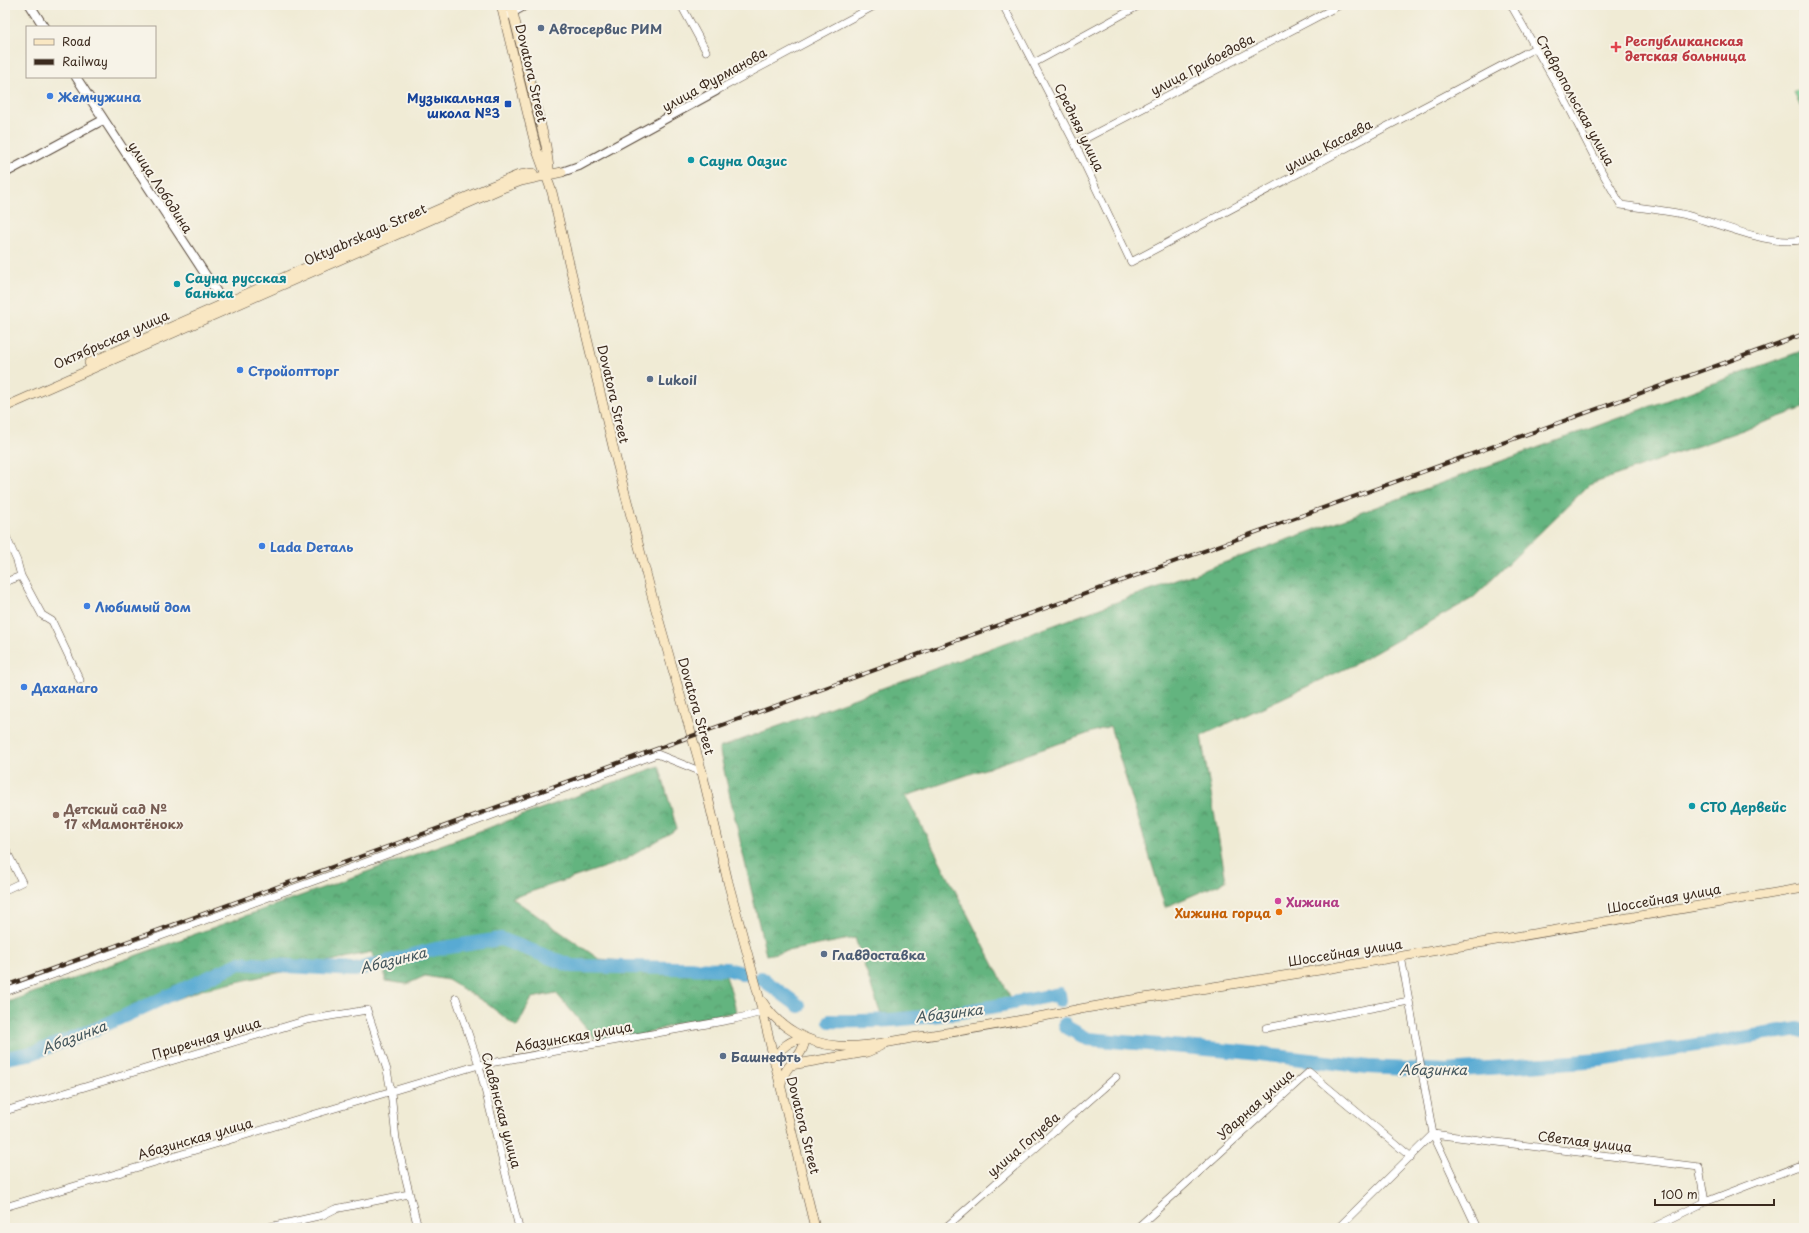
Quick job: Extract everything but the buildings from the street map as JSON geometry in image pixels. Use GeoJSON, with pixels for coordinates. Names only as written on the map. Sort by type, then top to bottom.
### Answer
{"type":"FeatureCollection","features":[{"type":"Feature","properties":{"kind":"main road","name":"Dovatora Street"},"geometry":{"type":"LineString","coordinates":[[501,5],[509,11],[546,146],[547,173],[618,467],[654,603],[702,772],[728,882],[775,1061],[815,1228]]}},
{"type":"Feature","properties":{"kind":"main road","name":"Oktyabrskaya Street"},"geometry":{"type":"LineString","coordinates":[[5,407],[226,306],[505,187],[547,173],[562,172]]}},
{"type":"Feature","properties":{"kind":"main road","name":"Октябрьская улица"},"geometry":{"type":"LineString","coordinates":[[5,401],[226,306]]}},
{"type":"Feature","properties":{"kind":"main road","name":"Шоссейная улица"},"geometry":{"type":"LineString","coordinates":[[805,1038],[838,1046],[890,1042],[1402,958],[1804,888]]}},
{"type":"Feature","properties":{"kind":"main road","name":"Шоссейная улица"},"geometry":{"type":"LineString","coordinates":[[1402,958],[1519,942],[1804,893]]}},
{"type":"Feature","properties":{"kind":"main road"},"geometry":{"type":"LineString","coordinates":[[757,989],[777,1013],[805,1038]]}},
{"type":"Feature","properties":{"kind":"main road"},"geometry":{"type":"LineString","coordinates":[[775,1061],[779,1051],[785,1046],[797,1039],[805,1038]]}},
{"type":"Feature","properties":{"kind":"main road"},"geometry":{"type":"LineString","coordinates":[[781,1088],[784,1073],[801,1054],[805,1038]]}},
{"type":"Feature","properties":{"kind":"main road","name":"Шоссейная улица"},"geometry":{"type":"LineString","coordinates":[[791,1065],[867,1052],[890,1042]]}},
{"type":"Feature","properties":{"kind":"street"},"geometry":{"type":"LineString","coordinates":[[30,5],[43,26]]}},
{"type":"Feature","properties":{"kind":"street"},"geometry":{"type":"LineString","coordinates":[[509,11],[526,5]]}},
{"type":"Feature","properties":{"kind":"street"},"geometry":{"type":"LineString","coordinates":[[681,5],[706,51]]}},
{"type":"Feature","properties":{"kind":"street","name":"улица Фурманова"},"geometry":{"type":"LineString","coordinates":[[562,172],[579,166],[716,90],[876,5]]}},
{"type":"Feature","properties":{"kind":"street","name":"Средняя улица"},"geometry":{"type":"LineString","coordinates":[[1003,5],[1075,144],[1132,262]]}},
{"type":"Feature","properties":{"kind":"street"},"geometry":{"type":"LineString","coordinates":[[1034,63],[1140,5]]}},
{"type":"Feature","properties":{"kind":"street","name":"улица Грибоедова"},"geometry":{"type":"LineString","coordinates":[[1075,144],[1340,5]]}},
{"type":"Feature","properties":{"kind":"street","name":"Ставропольская улица"},"geometry":{"type":"LineString","coordinates":[[1511,5],[1562,94],[1602,172],[1621,205],[1682,214],[1751,235],[1794,242],[1804,239]]}},
{"type":"Feature","properties":{"kind":"street"},"geometry":{"type":"LineString","coordinates":[[1801,5],[1804,11]]}},
{"type":"Feature","properties":{"kind":"street","name":"улица Касаева"},"geometry":{"type":"LineString","coordinates":[[1132,262],[1535,48]]}},
{"type":"Feature","properties":{"kind":"street","name":"улица Лободина"},"geometry":{"type":"LineString","coordinates":[[77,78],[102,120],[226,306]]}},
{"type":"Feature","properties":{"kind":"street"},"geometry":{"type":"LineString","coordinates":[[5,174],[102,120]]}},
{"type":"Feature","properties":{"kind":"street"},"geometry":{"type":"LineString","coordinates":[[5,534],[17,560],[21,576],[42,615],[52,621],[80,680]]}},
{"type":"Feature","properties":{"kind":"street"},"geometry":{"type":"LineString","coordinates":[[5,582],[21,576]]}},
{"type":"Feature","properties":{"kind":"street"},"geometry":{"type":"LineString","coordinates":[[5,992],[357,865],[657,754],[702,772]]}},
{"type":"Feature","properties":{"kind":"street"},"geometry":{"type":"LineString","coordinates":[[5,848],[22,882],[5,890]]}},
{"type":"Feature","properties":{"kind":"street"},"geometry":{"type":"LineString","coordinates":[[1402,958],[1433,1134],[1476,1228]]}},
{"type":"Feature","properties":{"kind":"street","name":"Славянская улица"},"geometry":{"type":"LineString","coordinates":[[456,998],[479,1065],[519,1228]]}},
{"type":"Feature","properties":{"kind":"street"},"geometry":{"type":"LineString","coordinates":[[1266,1028],[1409,1001]]}},
{"type":"Feature","properties":{"kind":"street","name":"Приречная улица"},"geometry":{"type":"LineString","coordinates":[[5,1111],[307,1020],[367,1010],[383,1059],[391,1092]]}},
{"type":"Feature","properties":{"kind":"street","name":"Абазинская улица"},"geometry":{"type":"LineString","coordinates":[[5,1207],[479,1065],[734,1019],[762,1012]]}},
{"type":"Feature","properties":{"kind":"street","name":"Ударная улица"},"geometry":{"type":"LineString","coordinates":[[1137,1228],[1309,1072],[1410,1156]]}},
{"type":"Feature","properties":{"kind":"street","name":"улица Гогуева"},"geometry":{"type":"LineString","coordinates":[[945,1228],[1116,1077]]}},
{"type":"Feature","properties":{"kind":"street"},"geometry":{"type":"LineString","coordinates":[[391,1092],[396,1140],[418,1228]]}},
{"type":"Feature","properties":{"kind":"street"},"geometry":{"type":"LineString","coordinates":[[1338,1228],[1433,1134]]}},
{"type":"Feature","properties":{"kind":"street","name":"Светлая улица"},"geometry":{"type":"LineString","coordinates":[[1433,1134],[1699,1167],[1706,1202]]}},
{"type":"Feature","properties":{"kind":"street"},"geometry":{"type":"LineString","coordinates":[[1652,1228],[1706,1202],[1804,1164]]}},
{"type":"Feature","properties":{"kind":"street"},"geometry":{"type":"LineString","coordinates":[[265,1228],[323,1214],[335,1209],[409,1194]]}},
{"type":"Feature","properties":{"kind":"green space"},"geometry":{"type":"Polygon","coordinates":[[[1804,87],[1804,113],[1794,92],[1804,87]]]}},
{"type":"Feature","properties":{"kind":"green space"},"geometry":{"type":"Polygon","coordinates":[[[1804,350],[1804,408],[1589,485],[1473,598],[1353,665],[1201,736],[1226,881],[1165,907],[1110,726],[906,796],[1012,1000],[882,1018],[855,938],[766,955],[719,748],[1804,350]]]}},
{"type":"Feature","properties":{"kind":"green space"},"geometry":{"type":"Polygon","coordinates":[[[659,766],[677,829],[623,861],[512,898],[599,959],[673,965],[721,962],[732,994],[736,1012],[681,1022],[637,1037],[597,1041],[556,993],[532,998],[517,1027],[486,1003],[448,980],[425,976],[407,984],[385,981],[385,972],[371,952],[201,990],[5,1064],[5,1003],[659,766]]]}},
{"type":"Feature","properties":{"kind":"waterway","name":"Абазинка"},"geometry":{"type":"LineString","coordinates":[[5,1058],[33,1053],[96,1029],[240,963],[355,970],[436,949],[501,939],[572,966],[727,969],[745,974]]}},
{"type":"Feature","properties":{"kind":"waterway","name":"Абазинка"},"geometry":{"type":"LineString","coordinates":[[761,978],[799,1006]]}},
{"type":"Feature","properties":{"kind":"waterway","name":"Абазинка"},"geometry":{"type":"LineString","coordinates":[[830,1021],[916,1018],[973,1010],[1059,994],[1060,1001]]}},
{"type":"Feature","properties":{"kind":"waterway","name":"Абазинка"},"geometry":{"type":"LineString","coordinates":[[1065,1024],[1066,1027],[1088,1039],[1242,1052],[1368,1067],[1447,1071],[1600,1060],[1799,1029],[1804,1031]]}},
{"type":"Feature","properties":{"kind":"railway"},"geometry":{"type":"LineString","coordinates":[[5,986],[1804,334]]}},
{"type":"Feature","properties":{"kind":"place","name":"Автосервис РИМ"},"geometry":{"type":"Point","coordinates":[541,28]}},
{"type":"Feature","properties":{"kind":"place","name":"Республиканская детская больница"},"geometry":{"type":"Point","coordinates":[1616,47]}},
{"type":"Feature","properties":{"kind":"place","name":"Жемчужина"},"geometry":{"type":"Point","coordinates":[50,96]}},
{"type":"Feature","properties":{"kind":"place","name":"Музыкальная школа №3"},"geometry":{"type":"Point","coordinates":[508,104]}},
{"type":"Feature","properties":{"kind":"place","name":"Сауна Оазис"},"geometry":{"type":"Point","coordinates":[691,160]}},
{"type":"Feature","properties":{"kind":"place","name":"Сауна русская банька"},"geometry":{"type":"Point","coordinates":[177,284]}},
{"type":"Feature","properties":{"kind":"place","name":"Стройоптторг"},"geometry":{"type":"Point","coordinates":[240,370]}},
{"type":"Feature","properties":{"kind":"place","name":"Lukoil"},"geometry":{"type":"Point","coordinates":[650,379]}},
{"type":"Feature","properties":{"kind":"place","name":"Lada Dеталь"},"geometry":{"type":"Point","coordinates":[262,546]}},
{"type":"Feature","properties":{"kind":"place","name":"Любимый дом"},"geometry":{"type":"Point","coordinates":[87,606]}},
{"type":"Feature","properties":{"kind":"place","name":"Даханаго"},"geometry":{"type":"Point","coordinates":[24,687]}},
{"type":"Feature","properties":{"kind":"place","name":"СТО Дервейс"},"geometry":{"type":"Point","coordinates":[1692,806]}},
{"type":"Feature","properties":{"kind":"place","name":"Детский сад № 17 «Мамонтёнок»"},"geometry":{"type":"Point","coordinates":[56,815]}},
{"type":"Feature","properties":{"kind":"place","name":"Хижина"},"geometry":{"type":"Point","coordinates":[1278,901]}},
{"type":"Feature","properties":{"kind":"place","name":"Хижина горца"},"geometry":{"type":"Point","coordinates":[1279,912]}},
{"type":"Feature","properties":{"kind":"place","name":"Главдоставка"},"geometry":{"type":"Point","coordinates":[824,954]}},
{"type":"Feature","properties":{"kind":"place","name":"Башнефть"},"geometry":{"type":"Point","coordinates":[723,1056]}}]}
